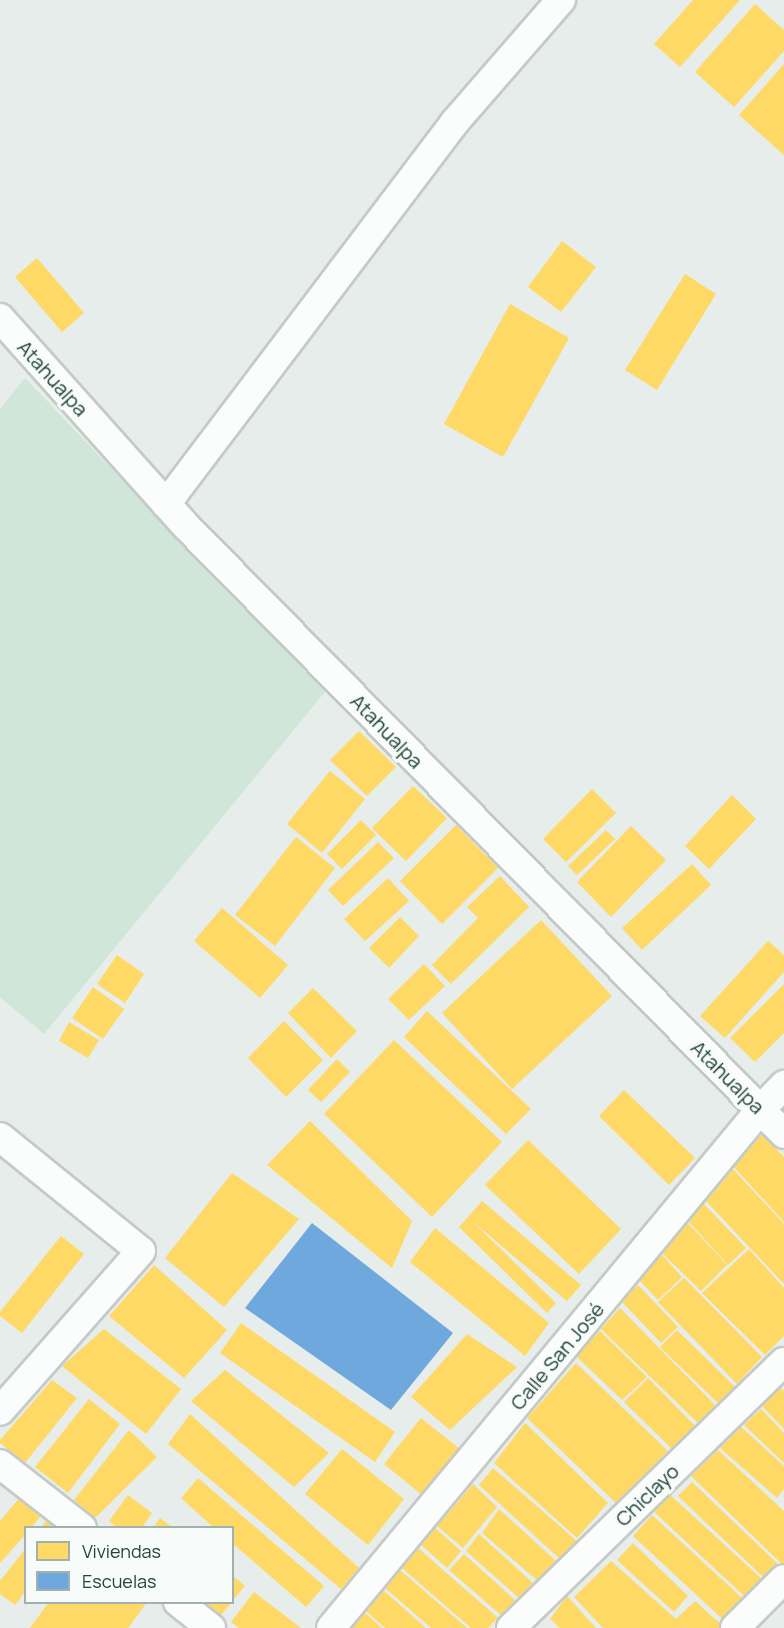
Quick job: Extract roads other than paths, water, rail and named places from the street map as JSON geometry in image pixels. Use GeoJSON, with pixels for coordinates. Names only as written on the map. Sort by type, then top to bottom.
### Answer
{"type":"FeatureCollection","features":[{"type":"Feature","properties":{"kind":"street"},"geometry":{"type":"LineString","coordinates":[[166,504],[454,123],[561,0]]}},
{"type":"Feature","properties":{"kind":"street","name":"Atahualpa"},"geometry":{"type":"LineString","coordinates":[[0,318],[166,504],[537,886],[784,1134]]}},
{"type":"Feature","properties":{"kind":"street","name":"Calle San José"},"geometry":{"type":"LineString","coordinates":[[331,1628],[760,1110],[784,1085]]}},
{"type":"Feature","properties":{"kind":"street"},"geometry":{"type":"LineString","coordinates":[[0,1137],[141,1251],[0,1411]]}},
{"type":"Feature","properties":{"kind":"street","name":"Chiclayo"},"geometry":{"type":"LineString","coordinates":[[511,1628],[784,1362]]}},
{"type":"Feature","properties":{"kind":"street"},"geometry":{"type":"LineString","coordinates":[[0,1464],[81,1526]]}},
{"type":"Feature","properties":{"kind":"street"},"geometry":{"type":"LineString","coordinates":[[735,1628],[784,1579]]}},
{"type":"Feature","properties":{"kind":"street"},"geometry":{"type":"LineString","coordinates":[[181,1604],[211,1628]]}}]}
